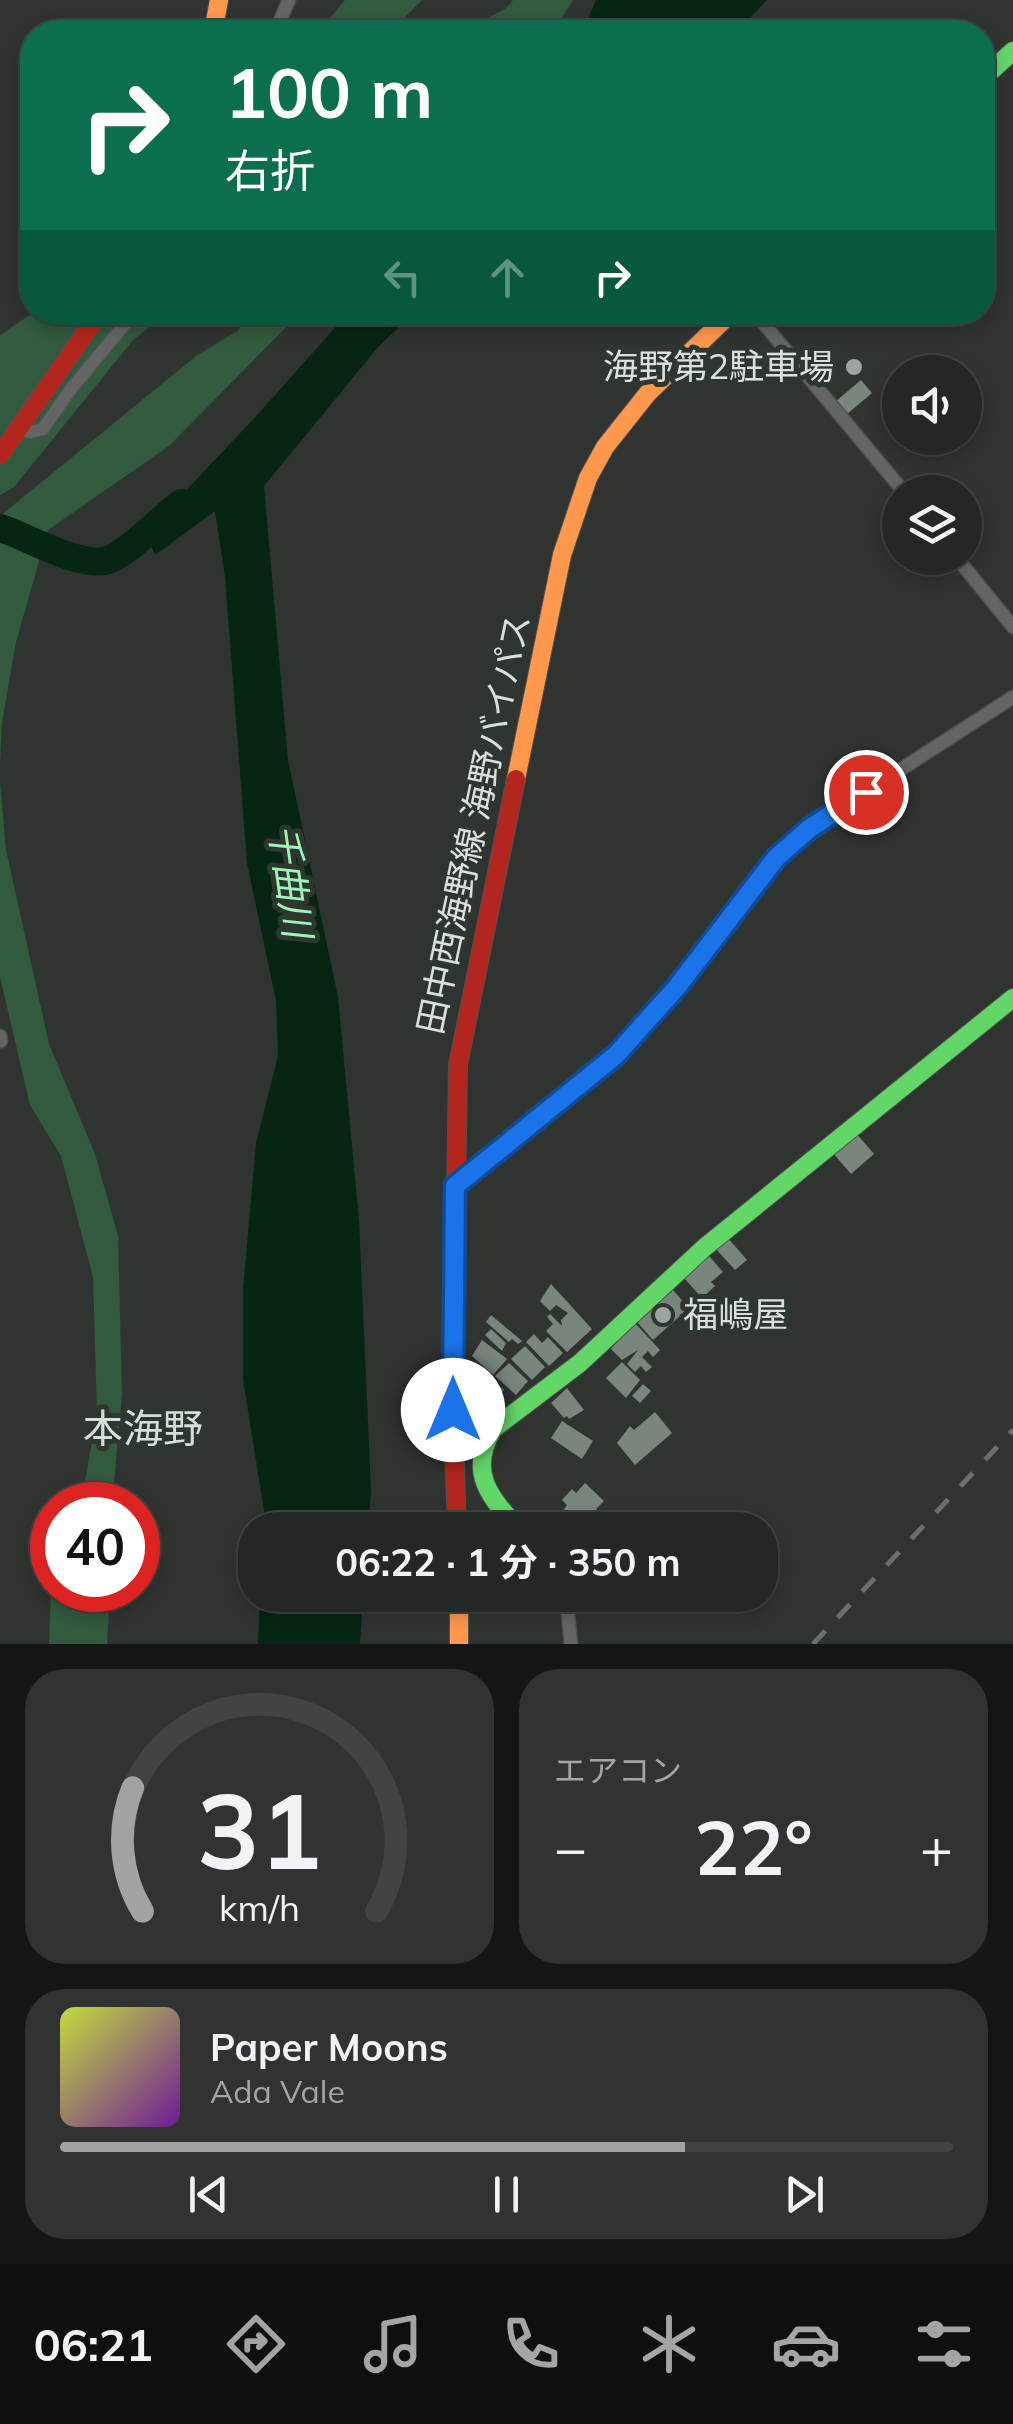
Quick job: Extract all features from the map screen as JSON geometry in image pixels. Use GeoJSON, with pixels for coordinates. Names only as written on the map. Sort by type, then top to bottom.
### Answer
{"type":"FeatureCollection","features":[{"type":"Feature","properties":{"kind":"street"},"geometry":{"type":"LineString","coordinates":[[0,454],[91,325]]}},
{"type":"Feature","properties":{"kind":"street"},"geometry":{"type":"LineString","coordinates":[[16,429],[42,429],[124,325]]}},
{"type":"Feature","properties":{"kind":"street","name":"田中西海野線 海野バイパス"},"geometry":{"type":"LineString","coordinates":[[456,1512],[453,1410],[455,1093],[461,1047],[572,514],[612,433],[646,394],[718,325]]}},
{"type":"Feature","properties":{"kind":"street"},"geometry":{"type":"LineString","coordinates":[[765,325],[890,475]]}},
{"type":"Feature","properties":{"kind":"street"},"geometry":{"type":"LineString","coordinates":[[971,575],[1013,627]]}},
{"type":"Feature","properties":{"kind":"street"},"geometry":{"type":"LineString","coordinates":[[455,1186],[639,1032],[776,858],[810,828],[1013,697]]}},
{"type":"Feature","properties":{"kind":"street"},"geometry":{"type":"LineString","coordinates":[[504,1512],[489,1496],[480,1461],[484,1440],[503,1420],[580,1363],[705,1246],[1013,998]]}},
{"type":"Feature","properties":{"kind":"street"},"geometry":{"type":"LineString","coordinates":[[453,1410],[484,1408],[503,1420]]}},
{"type":"Feature","properties":{"kind":"street"},"geometry":{"type":"LineString","coordinates":[[459,1612],[460,1644]]}},
{"type":"Feature","properties":{"kind":"street"},"geometry":{"type":"LineString","coordinates":[[568,1612],[571,1644]]}},
{"type":"Feature","properties":{"kind":"shaded area"},"geometry":{"type":"Polygon","coordinates":[[[345,0],[422,0],[402,20],[329,20],[345,0]]]}},
{"type":"Feature","properties":{"kind":"shaded area"},"geometry":{"type":"Polygon","coordinates":[[[513,0],[573,0],[560,20],[486,20],[513,0]]]}},
{"type":"Feature","properties":{"kind":"shaded area"},"geometry":{"type":"Polygon","coordinates":[[[20,322],[20,325],[152,325],[133,340],[14,487],[0,495],[0,335],[20,322]]]}},
{"type":"Feature","properties":{"kind":"shaded area"},"geometry":{"type":"Polygon","coordinates":[[[241,325],[288,325],[169,446],[48,530],[16,642],[2,722],[0,763],[0,516],[196,356],[239,330],[241,325]]]}},
{"type":"Feature","properties":{"kind":"shaded area"},"geometry":{"type":"Polygon","coordinates":[[[0,781],[6,850],[49,1044],[95,1154],[118,1236],[122,1394],[114,1482],[85,1482],[97,1414],[93,1277],[61,1156],[30,1105],[0,977],[0,781]]]}},
{"type":"Feature","properties":{"kind":"shaded area"},"geometry":{"type":"Polygon","coordinates":[[[50,1612],[109,1612],[107,1644],[49,1644],[50,1612]]]}},
{"type":"Feature","properties":{"kind":"water"},"geometry":{"type":"Polygon","coordinates":[[[596,0],[767,0],[748,20],[587,20],[596,0]]]}},
{"type":"Feature","properties":{"kind":"water","name":"千曲川"},"geometry":{"type":"Polygon","coordinates":[[[337,325],[401,325],[379,346],[264,486],[288,760],[338,997],[359,1220],[369,1512],[264,1512],[243,1380],[243,1290],[256,1143],[278,1056],[276,1001],[247,863],[225,577],[215,511],[155,555],[146,533],[337,325]]]}},
{"type":"Feature","properties":{"kind":"water"},"geometry":{"type":"Polygon","coordinates":[[[259,1612],[362,1612],[360,1644],[258,1644],[259,1612]]]}},
{"type":"Feature","properties":{"kind":"building"},"geometry":{"type":"Polygon","coordinates":[[[861,380],[872,393],[846,415],[835,402],[861,380]]]}},
{"type":"Feature","properties":{"kind":"building"},"geometry":{"type":"Polygon","coordinates":[[[856,1133],[874,1154],[851,1174],[833,1153],[856,1133]]]}},
{"type":"Feature","properties":{"kind":"building"},"geometry":{"type":"Polygon","coordinates":[[[728,1238],[747,1260],[735,1270],[716,1249],[728,1238]]]}},
{"type":"Feature","properties":{"kind":"building"},"geometry":{"type":"Polygon","coordinates":[[[709,1256],[723,1272],[711,1282],[715,1286],[702,1298],[684,1278],[709,1256]]]}},
{"type":"Feature","properties":{"kind":"building"},"geometry":{"type":"Polygon","coordinates":[[[551,1284],[592,1329],[567,1352],[546,1331],[553,1324],[547,1317],[550,1314],[562,1326],[561,1320],[568,1313],[556,1305],[550,1311],[540,1301],[551,1284]]]}},
{"type":"Feature","properties":{"kind":"building","name":"福嶋屋"},"geometry":{"type":"Polygon","coordinates":[[[673,1290],[689,1308],[653,1340],[637,1322],[673,1290]]]}},
{"type":"Feature","properties":{"kind":"building"},"geometry":{"type":"Polygon","coordinates":[[[491,1315],[522,1341],[509,1342],[486,1322],[491,1315]]]}},
{"type":"Feature","properties":{"kind":"building"},"geometry":{"type":"Polygon","coordinates":[[[634,1322],[660,1350],[653,1357],[648,1351],[642,1357],[652,1367],[646,1372],[641,1366],[635,1372],[627,1364],[638,1350],[622,1360],[611,1349],[634,1322]]]}},
{"type":"Feature","properties":{"kind":"building"},"geometry":{"type":"Polygon","coordinates":[[[491,1329],[506,1343],[502,1351],[485,1335],[491,1329]]]}},
{"type":"Feature","properties":{"kind":"building"},"geometry":{"type":"Polygon","coordinates":[[[534,1334],[542,1343],[548,1337],[563,1353],[549,1366],[526,1342],[534,1334]]]}},
{"type":"Feature","properties":{"kind":"building"},"geometry":{"type":"Polygon","coordinates":[[[482,1340],[507,1359],[493,1375],[472,1356],[482,1340]]]}},
{"type":"Feature","properties":{"kind":"building"},"geometry":{"type":"Polygon","coordinates":[[[525,1346],[545,1367],[532,1380],[511,1359],[525,1346]]]}},
{"type":"Feature","properties":{"kind":"building"},"geometry":{"type":"Polygon","coordinates":[[[622,1362],[640,1380],[626,1398],[606,1378],[622,1362]]]}},
{"type":"Feature","properties":{"kind":"building"},"geometry":{"type":"Polygon","coordinates":[[[509,1363],[528,1381],[516,1395],[495,1376],[509,1363]]]}},
{"type":"Feature","properties":{"kind":"building"},"geometry":{"type":"Polygon","coordinates":[[[491,1378],[504,1390],[496,1399],[483,1387],[491,1378]]]}},
{"type":"Feature","properties":{"kind":"building"},"geometry":{"type":"Polygon","coordinates":[[[643,1384],[651,1391],[640,1403],[632,1396],[643,1384]]]}},
{"type":"Feature","properties":{"kind":"building"},"geometry":{"type":"Polygon","coordinates":[[[567,1388],[584,1410],[569,1419],[551,1403],[567,1388]]]}},
{"type":"Feature","properties":{"kind":"building"},"geometry":{"type":"Polygon","coordinates":[[[655,1412],[672,1433],[635,1465],[617,1443],[630,1426],[634,1430],[655,1412]]]}},
{"type":"Feature","properties":{"kind":"building"},"geometry":{"type":"Polygon","coordinates":[[[562,1421],[593,1441],[582,1459],[551,1438],[562,1421]]]}},
{"type":"Feature","properties":{"kind":"building"},"geometry":{"type":"Polygon","coordinates":[[[585,1483],[604,1501],[596,1509],[601,1512],[567,1512],[562,1500],[572,1489],[576,1493],[585,1483]]]}},
{"type":"Feature","properties":{"kind":"waterway"},"geometry":{"type":"LineString","coordinates":[[0,528],[57,552],[102,561],[131,546],[181,503]]}},
{"type":"Feature","properties":{"kind":"railway"},"geometry":{"type":"LineString","coordinates":[[813,1644],[1013,1430]]}},
{"type":"Feature","properties":{"kind":"traffic: fast"},"geometry":{"type":"LineString","coordinates":[[995,67],[1013,51]]}},
{"type":"Feature","properties":{"kind":"traffic: fast"},"geometry":{"type":"LineString","coordinates":[[504,1512],[491,1495],[482,1471],[485,1444],[493,1429],[580,1363],[705,1247],[1013,998]]}},
{"type":"Feature","properties":{"kind":"traffic: slow"},"geometry":{"type":"LineString","coordinates":[[215,20],[219,0]]}},
{"type":"Feature","properties":{"kind":"traffic: slow"},"geometry":{"type":"LineString","coordinates":[[516,779],[562,555],[588,478],[605,447],[648,393],[719,325]]}},
{"type":"Feature","properties":{"kind":"traffic: slow"},"geometry":{"type":"LineString","coordinates":[[459,1612],[459,1644]]}},
{"type":"Feature","properties":{"kind":"traffic: jam"},"geometry":{"type":"LineString","coordinates":[[0,455],[91,325]]}},
{"type":"Feature","properties":{"kind":"traffic: jam"},"geometry":{"type":"LineString","coordinates":[[456,1512],[453,1410],[458,1065],[516,779]]}},
{"type":"Feature","properties":{"kind":"place","name":"海野第2駐車場"},"geometry":{"type":"Point","coordinates":[854,367]}},
{"type":"Feature","properties":{"kind":"place","name":"福嶋屋"},"geometry":{"type":"Point","coordinates":[663,1315]}},
{"type":"Feature","properties":{"kind":"district","name":"本海野"},"geometry":{"type":"Point","coordinates":[143,1429]}},
{"type":"Feature","properties":{"kind":"route"},"geometry":{"type":"LineString","coordinates":[[453,1410],[455,1186],[616,1055],[677,987],[776,858],[810,828],[866,792]]}}]}
